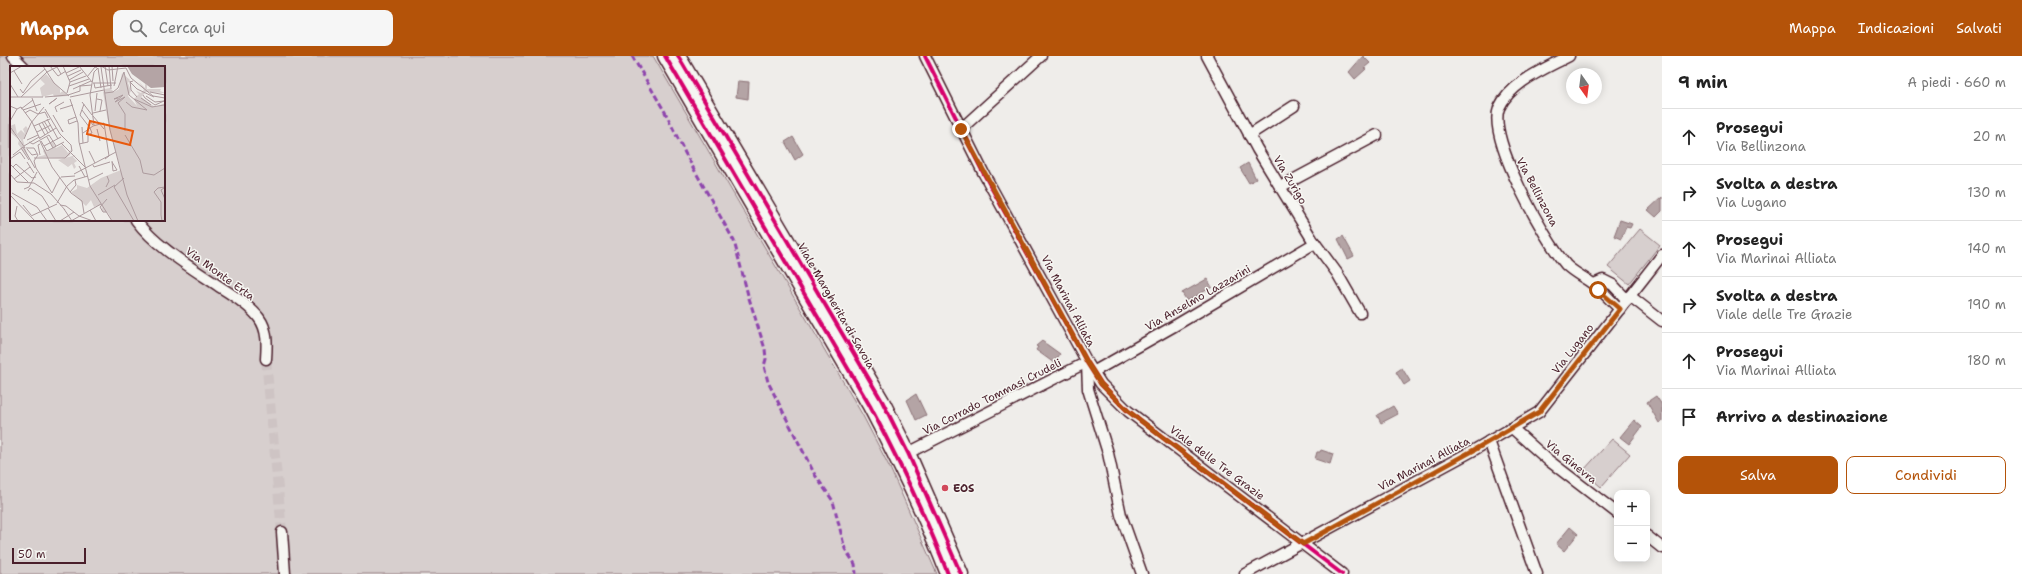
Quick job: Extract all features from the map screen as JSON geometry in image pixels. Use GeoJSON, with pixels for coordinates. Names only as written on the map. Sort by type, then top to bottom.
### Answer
{"type":"FeatureCollection","features":[{"type":"Feature","properties":{"kind":"street"},"geometry":{"type":"LineString","coordinates":[[13,56],[23,66]]}},
{"type":"Feature","properties":{"kind":"street","name":"Viale Margherita di Savoia"},"geometry":{"type":"LineString","coordinates":[[664,56],[870,406],[901,466],[948,574]]}},
{"type":"Feature","properties":{"kind":"street","name":"Viale Margherita di Savoia"},"geometry":{"type":"LineString","coordinates":[[678,56],[833,316],[882,402],[908,453],[961,574]]}},
{"type":"Feature","properties":{"kind":"street","name":"Via Marinai Alliata"},"geometry":{"type":"LineString","coordinates":[[925,56],[961,129],[1087,362],[1088,389],[1108,453],[1121,515],[1142,574]]}},
{"type":"Feature","properties":{"kind":"street"},"geometry":{"type":"LineString","coordinates":[[961,129],[1041,56]]}},
{"type":"Feature","properties":{"kind":"street","name":"Via Zurigo"},"geometry":{"type":"LineString","coordinates":[[1207,56],[1249,135],[1315,243],[1337,273],[1360,313]]}},
{"type":"Feature","properties":{"kind":"street","name":"Via Bellinzona"},"geometry":{"type":"LineString","coordinates":[[1569,56],[1522,82],[1507,96],[1499,109],[1497,130],[1508,164],[1516,182],[1558,255],[1567,266],[1582,278],[1594,284],[1620,309]]}},
{"type":"Feature","properties":{"kind":"street"},"geometry":{"type":"LineString","coordinates":[[1249,135],[1294,106]]}},
{"type":"Feature","properties":{"kind":"street"},"geometry":{"type":"LineString","coordinates":[[1280,187],[1377,135]]}},
{"type":"Feature","properties":{"kind":"street","name":"Via Monte Erta"},"geometry":{"type":"LineString","coordinates":[[137,221],[142,228],[185,264],[231,295],[258,317],[267,339],[266,359]]}},
{"type":"Feature","properties":{"kind":"street","name":"Via Anselmo Lazzarini"},"geometry":{"type":"LineString","coordinates":[[1093,372],[1315,243]]}},
{"type":"Feature","properties":{"kind":"street","name":"Via Lugano"},"geometry":{"type":"LineString","coordinates":[[1489,441],[1539,412],[1662,255]]}},
{"type":"Feature","properties":{"kind":"street","name":"Via Bellinzona"},"geometry":{"type":"LineString","coordinates":[[1594,284],[1603,280],[1613,285],[1629,298]]}},
{"type":"Feature","properties":{"kind":"street"},"geometry":{"type":"LineString","coordinates":[[1629,298],[1662,321]]}},
{"type":"Feature","properties":{"kind":"street","name":"Via Corrado Tommasi Crudeli"},"geometry":{"type":"LineString","coordinates":[[908,453],[1087,362]]}},
{"type":"Feature","properties":{"kind":"street","name":"Viale delle Tre Grazie"},"geometry":{"type":"LineString","coordinates":[[1087,362],[1110,394],[1128,411],[1342,574]]}},
{"type":"Feature","properties":{"kind":"street","name":"Via Ginevra"},"geometry":{"type":"LineString","coordinates":[[1512,428],[1548,460],[1614,511]]}},
{"type":"Feature","properties":{"kind":"street"},"geometry":{"type":"LineString","coordinates":[[1489,441],[1537,574]]}},
{"type":"Feature","properties":{"kind":"street","name":"Via Marinai Alliata"},"geometry":{"type":"LineString","coordinates":[[1245,574],[1303,544],[1489,441]]}},
{"type":"Feature","properties":{"kind":"street"},"geometry":{"type":"LineString","coordinates":[[282,532],[285,574]]}},
{"type":"Feature","properties":{"kind":"street"},"geometry":{"type":"LineString","coordinates":[[1650,538],[1662,548]]}},
{"type":"Feature","properties":{"kind":"shaded area"},"geometry":{"type":"Polygon","coordinates":[[[0,56],[653,56],[862,414],[890,468],[937,574],[0,574],[0,56]]]}},
{"type":"Feature","properties":{"kind":"shaded area"},"geometry":{"type":"Polygon","coordinates":[[[1363,56],[1370,63],[1355,79],[1349,72],[1363,56]]]}},
{"type":"Feature","properties":{"kind":"shaded area"},"geometry":{"type":"Polygon","coordinates":[[[738,81],[749,82],[748,99],[736,97],[738,81]]]}},
{"type":"Feature","properties":{"kind":"shaded area"},"geometry":{"type":"Polygon","coordinates":[[[793,137],[803,154],[795,160],[785,142],[793,137]]]}},
{"type":"Feature","properties":{"kind":"shaded area"},"geometry":{"type":"Polygon","coordinates":[[[1248,163],[1256,179],[1249,183],[1240,168],[1248,163]]]}},
{"type":"Feature","properties":{"kind":"shaded area"},"geometry":{"type":"Polygon","coordinates":[[[1662,197],[1662,211],[1656,217],[1648,210],[1662,197]]]}},
{"type":"Feature","properties":{"kind":"shaded area"},"geometry":{"type":"Polygon","coordinates":[[[1620,220],[1632,224],[1630,228],[1626,227],[1621,239],[1614,236],[1620,220]]]}},
{"type":"Feature","properties":{"kind":"shaded area"},"geometry":{"type":"Polygon","coordinates":[[[1640,229],[1660,245],[1629,284],[1608,267],[1640,229]]]}},
{"type":"Feature","properties":{"kind":"shaded area"},"geometry":{"type":"Polygon","coordinates":[[[1343,236],[1354,256],[1348,259],[1338,239],[1343,236]]]}},
{"type":"Feature","properties":{"kind":"shaded area"},"geometry":{"type":"Polygon","coordinates":[[[1207,279],[1212,287],[1187,301],[1182,293],[1207,279]]]}},
{"type":"Feature","properties":{"kind":"shaded area"},"geometry":{"type":"Polygon","coordinates":[[[1042,341],[1060,354],[1054,363],[1036,350],[1038,347],[1036,346],[1042,341]]]}},
{"type":"Feature","properties":{"kind":"shaded area"},"geometry":{"type":"Polygon","coordinates":[[[1402,368],[1410,381],[1404,385],[1396,372],[1402,368]]]}},
{"type":"Feature","properties":{"kind":"shaded area"},"geometry":{"type":"Polygon","coordinates":[[[916,394],[926,415],[916,420],[907,400],[916,394]]]}},
{"type":"Feature","properties":{"kind":"shaded area"},"geometry":{"type":"Polygon","coordinates":[[[1656,396],[1662,405],[1662,421],[1659,423],[1647,402],[1656,396]]]}},
{"type":"Feature","properties":{"kind":"shaded area"},"geometry":{"type":"Polygon","coordinates":[[[1393,406],[1398,414],[1381,423],[1377,415],[1393,406]]]}},
{"type":"Feature","properties":{"kind":"shaded area"},"geometry":{"type":"Polygon","coordinates":[[[1634,420],[1642,427],[1629,444],[1620,437],[1634,420]]]}},
{"type":"Feature","properties":{"kind":"shaded area"},"geometry":{"type":"Polygon","coordinates":[[[1612,439],[1630,454],[1601,487],[1583,471],[1612,439]]]}},
{"type":"Feature","properties":{"kind":"shaded area"},"geometry":{"type":"Polygon","coordinates":[[[1321,450],[1333,454],[1330,464],[1315,459],[1317,452],[1320,452],[1321,450]]]}},
{"type":"Feature","properties":{"kind":"shaded area"},"geometry":{"type":"Polygon","coordinates":[[[1570,527],[1578,534],[1564,551],[1556,544],[1570,527]]]}},
{"type":"Feature","properties":{"kind":"tunnel"},"geometry":{"type":"LineString","coordinates":[[266,359],[282,532]]}},
{"type":"Feature","properties":{"kind":"marked path"},"geometry":{"type":"LineString","coordinates":[[632,56],[665,112],[685,153],[734,241],[748,295],[765,349],[766,359],[764,366],[768,382],[815,475],[833,501],[845,549],[855,564],[856,574]]}},
{"type":"Feature","properties":{"kind":"cycle path"},"geometry":{"type":"LineString","coordinates":[[665,56],[870,406],[912,489],[948,574]]}},
{"type":"Feature","properties":{"kind":"cycle path"},"geometry":{"type":"LineString","coordinates":[[678,56],[882,401],[908,453],[961,574]]}},
{"type":"Feature","properties":{"kind":"cycle path"},"geometry":{"type":"LineString","coordinates":[[925,56],[984,174],[1087,362],[1101,384],[1128,411],[1342,574]]}},
{"type":"Feature","properties":{"kind":"place","name":"EOS"},"geometry":{"type":"Point","coordinates":[945,488]}},
{"type":"Feature","properties":{"kind":"route"},"geometry":{"type":"LineString","coordinates":[[961,129],[1087,362],[1101,384],[1128,411],[1303,544],[1433,471],[1474,450],[1539,412],[1620,309],[1598,290]]}}]}
